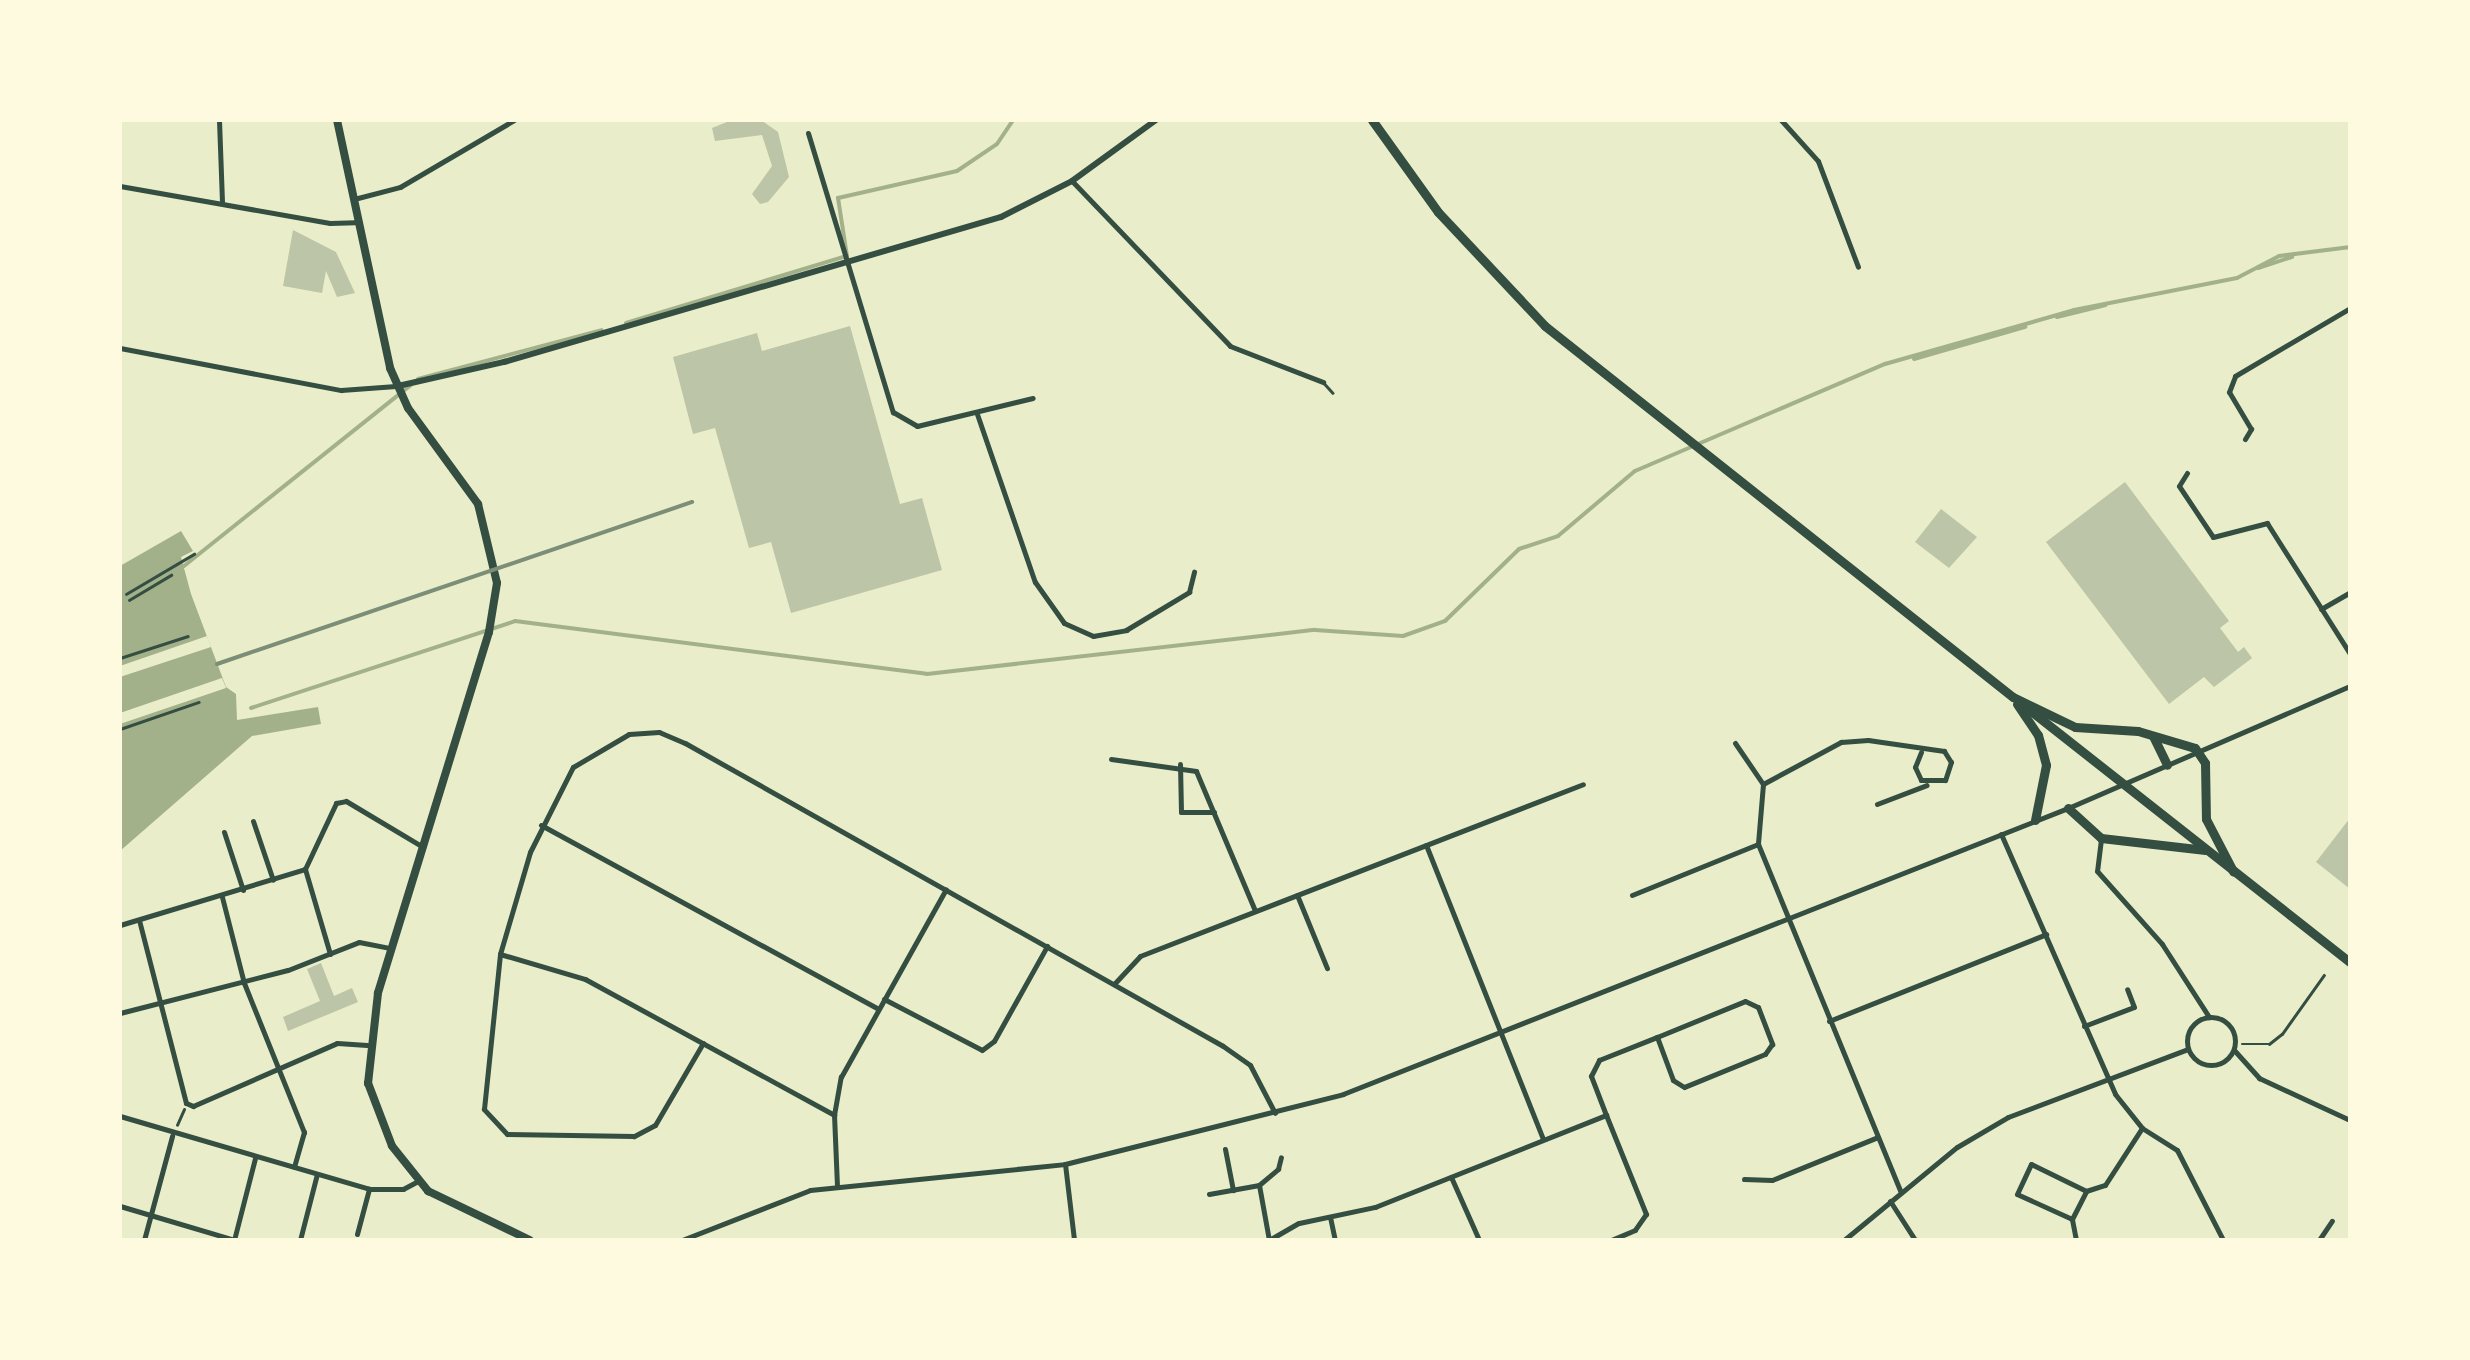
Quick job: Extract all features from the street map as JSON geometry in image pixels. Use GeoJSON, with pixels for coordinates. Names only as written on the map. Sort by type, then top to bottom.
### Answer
{"type":"FeatureCollection","features":[{"type":"Feature","properties":{"kind":"main road"},"geometry":{"type":"LineString","coordinates":[[337,120],[355,222],[396,386],[478,504],[498,583],[390,948],[367,1045],[378,1118],[418,1181],[466,1214],[530,1240]]}},
{"type":"Feature","properties":{"kind":"main road"},"geometry":{"type":"LineString","coordinates":[[1372,120],[1450,226],[1545,326],[2350,962]]}},
{"type":"Feature","properties":{"kind":"main road"},"geometry":{"type":"LineString","coordinates":[[2013,697],[2075,727],[2152,734],[2199,752],[2206,819],[2234,871]]}},
{"type":"Feature","properties":{"kind":"main road"},"geometry":{"type":"LineString","coordinates":[[2013,697],[2038,735],[2046,765],[2035,820]]}},
{"type":"Feature","properties":{"kind":"main road"},"geometry":{"type":"LineString","coordinates":[[2152,734],[2167,764]]}},
{"type":"Feature","properties":{"kind":"main road"},"geometry":{"type":"LineString","coordinates":[[2068,808],[2102,838],[2207,851]]}},
{"type":"Feature","properties":{"kind":"street"},"geometry":{"type":"LineString","coordinates":[[219,120],[222,203]]}},
{"type":"Feature","properties":{"kind":"street"},"geometry":{"type":"LineString","coordinates":[[350,199],[400,187],[514,120]]}},
{"type":"Feature","properties":{"kind":"street"},"geometry":{"type":"LineString","coordinates":[[120,348],[341,390],[396,386],[844,265],[1001,217],[1072,181],[1156,120]]}},
{"type":"Feature","properties":{"kind":"street"},"geometry":{"type":"LineString","coordinates":[[1781,120],[1818,160],[1858,267]]}},
{"type":"Feature","properties":{"kind":"street"},"geometry":{"type":"LineString","coordinates":[[808,133],[844,265],[893,412],[918,426],[1033,398]]}},
{"type":"Feature","properties":{"kind":"street"},"geometry":{"type":"LineString","coordinates":[[1072,181],[1237,350],[1323,382]]}},
{"type":"Feature","properties":{"kind":"street"},"geometry":{"type":"LineString","coordinates":[[120,186],[330,223],[355,222]]}},
{"type":"Feature","properties":{"kind":"street"},"geometry":{"type":"LineString","coordinates":[[2245,439],[2251,428],[2230,392],[2235,376],[2350,308]]}},
{"type":"Feature","properties":{"kind":"street"},"geometry":{"type":"LineString","coordinates":[[978,414],[1036,582],[1064,623],[1093,636],[1126,630],[1188,592],[1194,572]]}},
{"type":"Feature","properties":{"kind":"street"},"geometry":{"type":"LineString","coordinates":[[2187,474],[2179,486],[2202,528],[2228,538],[2266,523],[2350,654]]}},
{"type":"Feature","properties":{"kind":"street"},"geometry":{"type":"LineString","coordinates":[[2321,610],[2350,592]]}},
{"type":"Feature","properties":{"kind":"street"},"geometry":{"type":"LineString","coordinates":[[682,1240],[783,1197],[837,1186],[1065,1164],[1275,1113],[1501,1035],[2068,808],[2350,686]]}},
{"type":"Feature","properties":{"kind":"street"},"geometry":{"type":"LineString","coordinates":[[704,1043],[656,1125],[644,1133],[507,1134],[484,1110],[500,954],[542,825],[563,781],[585,756],[618,738],[650,732],[686,744],[1114,984],[1250,1066],[1275,1113]]}},
{"type":"Feature","properties":{"kind":"street"},"geometry":{"type":"LineString","coordinates":[[1763,784],[1841,742],[1880,741],[1921,752],[1938,748],[1952,762],[1945,780],[1878,804]]}},
{"type":"Feature","properties":{"kind":"street"},"geometry":{"type":"LineString","coordinates":[[1735,744],[1763,784],[1758,844],[1900,1191]]}},
{"type":"Feature","properties":{"kind":"street"},"geometry":{"type":"LineString","coordinates":[[1921,752],[1916,773],[1930,784]]}},
{"type":"Feature","properties":{"kind":"street"},"geometry":{"type":"LineString","coordinates":[[1111,759],[1180,764],[1202,779],[1255,911]]}},
{"type":"Feature","properties":{"kind":"street"},"geometry":{"type":"LineString","coordinates":[[1180,764],[1181,812],[1215,812]]}},
{"type":"Feature","properties":{"kind":"street"},"geometry":{"type":"LineString","coordinates":[[1114,984],[1140,956],[1583,784]]}},
{"type":"Feature","properties":{"kind":"street"},"geometry":{"type":"LineString","coordinates":[[330,954],[305,869],[336,804],[346,802],[423,847]]}},
{"type":"Feature","properties":{"kind":"street"},"geometry":{"type":"LineString","coordinates":[[253,822],[273,880]]}},
{"type":"Feature","properties":{"kind":"street"},"geometry":{"type":"LineString","coordinates":[[542,825],[878,1008]]}},
{"type":"Feature","properties":{"kind":"street"},"geometry":{"type":"LineString","coordinates":[[224,832],[243,890]]}},
{"type":"Feature","properties":{"kind":"street"},"geometry":{"type":"LineString","coordinates":[[2000,834],[2106,1078],[2142,1128],[2178,1150],[2223,1240]]}},
{"type":"Feature","properties":{"kind":"street"},"geometry":{"type":"LineString","coordinates":[[2102,838],[2097,871],[2162,944],[2209,1017],[2232,1027],[2235,1047],[2259,1078],[2350,1120]]}},
{"type":"Feature","properties":{"kind":"street"},"geometry":{"type":"LineString","coordinates":[[1632,896],[1758,844]]}},
{"type":"Feature","properties":{"kind":"street"},"geometry":{"type":"LineString","coordinates":[[1426,845],[1543,1139]]}},
{"type":"Feature","properties":{"kind":"street"},"geometry":{"type":"LineString","coordinates":[[120,926],[305,869]]}},
{"type":"Feature","properties":{"kind":"street"},"geometry":{"type":"LineString","coordinates":[[837,1186],[834,1115],[841,1078],[946,889]]}},
{"type":"Feature","properties":{"kind":"street"},"geometry":{"type":"LineString","coordinates":[[1297,895],[1327,968]]}},
{"type":"Feature","properties":{"kind":"street"},"geometry":{"type":"LineString","coordinates":[[222,897],[244,983],[304,1132],[294,1167]]}},
{"type":"Feature","properties":{"kind":"street"},"geometry":{"type":"LineString","coordinates":[[140,920],[186,1103],[193,1106],[336,1043],[367,1045]]}},
{"type":"Feature","properties":{"kind":"street"},"geometry":{"type":"LineString","coordinates":[[1829,1021],[2046,934]]}},
{"type":"Feature","properties":{"kind":"street"},"geometry":{"type":"LineString","coordinates":[[120,1012],[244,983],[359,942],[390,948]]}},
{"type":"Feature","properties":{"kind":"street"},"geometry":{"type":"LineString","coordinates":[[884,999],[982,1050],[994,1041],[1047,946]]}},
{"type":"Feature","properties":{"kind":"street"},"geometry":{"type":"LineString","coordinates":[[500,954],[585,979],[834,1115]]}},
{"type":"Feature","properties":{"kind":"street"},"geometry":{"type":"LineString","coordinates":[[2084,1026],[2134,1007],[2127,989]]}},
{"type":"Feature","properties":{"kind":"street"},"geometry":{"type":"LineString","coordinates":[[1611,1240],[1635,1230],[1646,1214],[1606,1115],[1594,1067],[1656,1036],[1745,1001],[1758,1007],[1772,1044],[1765,1054],[1684,1087],[1674,1080],[1656,1036]]}},
{"type":"Feature","properties":{"kind":"street"},"geometry":{"type":"LineString","coordinates":[[2188,1049],[2190,1028],[2209,1017]]}},
{"type":"Feature","properties":{"kind":"street"},"geometry":{"type":"LineString","coordinates":[[2188,1049],[2211,1066],[2235,1047]]}},
{"type":"Feature","properties":{"kind":"street"},"geometry":{"type":"LineString","coordinates":[[1844,1240],[1900,1191],[2008,1117],[2188,1049]]}},
{"type":"Feature","properties":{"kind":"street"},"geometry":{"type":"LineString","coordinates":[[1259,1185],[1269,1240],[1299,1223],[1375,1207],[1606,1115]]}},
{"type":"Feature","properties":{"kind":"street"},"geometry":{"type":"LineString","coordinates":[[120,1116],[172,1136],[369,1189],[403,1189],[418,1181]]}},
{"type":"Feature","properties":{"kind":"street"},"geometry":{"type":"LineString","coordinates":[[2072,1218],[2017,1194],[2031,1164],[2086,1191],[2105,1185],[2142,1128]]}},
{"type":"Feature","properties":{"kind":"street"},"geometry":{"type":"LineString","coordinates":[[144,1240],[172,1136]]}},
{"type":"Feature","properties":{"kind":"street"},"geometry":{"type":"LineString","coordinates":[[1744,1178],[1772,1180],[1878,1137]]}},
{"type":"Feature","properties":{"kind":"street"},"geometry":{"type":"LineString","coordinates":[[1225,1149],[1233,1190]]}},
{"type":"Feature","properties":{"kind":"street"},"geometry":{"type":"LineString","coordinates":[[1209,1194],[1259,1185],[1278,1170],[1281,1157]]}},
{"type":"Feature","properties":{"kind":"street"},"geometry":{"type":"LineString","coordinates":[[120,1206],[234,1240],[255,1158]]}},
{"type":"Feature","properties":{"kind":"street"},"geometry":{"type":"LineString","coordinates":[[1065,1164],[1074,1240]]}},
{"type":"Feature","properties":{"kind":"street"},"geometry":{"type":"LineString","coordinates":[[300,1240],[317,1174]]}},
{"type":"Feature","properties":{"kind":"street"},"geometry":{"type":"LineString","coordinates":[[1451,1178],[1479,1240]]}},
{"type":"Feature","properties":{"kind":"street"},"geometry":{"type":"LineString","coordinates":[[357,1234],[369,1189]]}},
{"type":"Feature","properties":{"kind":"street"},"geometry":{"type":"LineString","coordinates":[[2076,1240],[2072,1218],[2086,1191]]}},
{"type":"Feature","properties":{"kind":"street"},"geometry":{"type":"LineString","coordinates":[[1890,1201],[1915,1240]]}},
{"type":"Feature","properties":{"kind":"street"},"geometry":{"type":"LineString","coordinates":[[1330,1218],[1335,1240]]}},
{"type":"Feature","properties":{"kind":"street"},"geometry":{"type":"LineString","coordinates":[[2319,1240],[2332,1221]]}},
{"type":"Feature","properties":{"kind":"lane"},"geometry":{"type":"LineString","coordinates":[[1323,382],[1333,393]]}},
{"type":"Feature","properties":{"kind":"path"},"geometry":{"type":"LineString","coordinates":[[171,575],[128,597],[194,554]]}},
{"type":"Feature","properties":{"kind":"path"},"geometry":{"type":"LineString","coordinates":[[120,658],[188,636]]}},
{"type":"Feature","properties":{"kind":"path"},"geometry":{"type":"LineString","coordinates":[[120,729],[199,702]]}},
{"type":"Feature","properties":{"kind":"path"},"geometry":{"type":"LineString","coordinates":[[2235,1047],[2269,1044],[2282,1034],[2324,975]]}},
{"type":"Feature","properties":{"kind":"path"},"geometry":{"type":"LineString","coordinates":[[172,1136],[186,1103]]}},
{"type":"Feature","properties":{"kind":"shaded area"},"geometry":{"type":"Polygon","coordinates":[[[181,531],[193,551],[181,557],[191,594],[226,687],[236,694],[237,720],[318,707],[321,724],[252,736],[120,851],[120,566],[181,531]]]}},
{"type":"Feature","properties":{"kind":"pier"},"geometry":{"type":"Polygon","coordinates":[[[207,636],[211,647],[120,677],[120,666],[207,636]]]}},
{"type":"Feature","properties":{"kind":"pier"},"geometry":{"type":"Polygon","coordinates":[[[222,678],[226,688],[120,724],[120,713],[222,678]]]}},
{"type":"Feature","properties":{"kind":"building"},"geometry":{"type":"Polygon","coordinates":[[[732,120],[761,120],[778,132],[789,177],[768,202],[760,204],[752,194],[772,166],[762,135],[715,141],[712,128],[732,120]]]}},
{"type":"Feature","properties":{"kind":"building"},"geometry":{"type":"Polygon","coordinates":[[[293,230],[336,252],[355,293],[337,297],[326,271],[322,293],[283,286],[293,230]]]}},
{"type":"Feature","properties":{"kind":"building"},"geometry":{"type":"Polygon","coordinates":[[[850,326],[900,504],[922,498],[942,570],[791,613],[771,542],[749,548],[715,428],[693,434],[673,357],[757,333],[762,351],[850,326]]]}},
{"type":"Feature","properties":{"kind":"building"},"geometry":{"type":"Polygon","coordinates":[[[2125,482],[2229,621],[2220,628],[2238,652],[2244,647],[2252,658],[2214,687],[2204,677],[2169,704],[2046,542],[2125,482]]]}},
{"type":"Feature","properties":{"kind":"building"},"geometry":{"type":"Polygon","coordinates":[[[1941,509],[1977,537],[1949,568],[1915,542],[1941,509]]]}},
{"type":"Feature","properties":{"kind":"building"},"geometry":{"type":"Polygon","coordinates":[[[2350,818],[2350,889],[2316,862],[2350,818]]]}},
{"type":"Feature","properties":{"kind":"building"},"geometry":{"type":"Polygon","coordinates":[[[321,963],[334,996],[352,988],[358,1002],[288,1031],[283,1017],[320,1001],[307,969],[321,963]]]}},
{"type":"Feature","properties":{"kind":"waterway"},"geometry":{"type":"LineString","coordinates":[[626,323],[847,256],[838,198],[957,171],[997,144],[1013,120]]}},
{"type":"Feature","properties":{"kind":"waterway"},"geometry":{"type":"LineString","coordinates":[[251,708],[515,621],[927,674],[1315,630],[1403,636],[1445,621],[1519,549],[1558,536],[1635,471],[1885,364],[2074,310],[2237,278],[2279,256],[2350,247]]}},
{"type":"Feature","properties":{"kind":"waterway"},"geometry":{"type":"LineString","coordinates":[[2258,268],[2292,257]]}},
{"type":"Feature","properties":{"kind":"waterway"},"geometry":{"type":"LineString","coordinates":[[2057,317],[2106,305]]}},
{"type":"Feature","properties":{"kind":"waterway"},"geometry":{"type":"LineString","coordinates":[[1914,359],[2025,327]]}},
{"type":"Feature","properties":{"kind":"waterway"},"geometry":{"type":"LineString","coordinates":[[418,379],[602,330]]}},
{"type":"Feature","properties":{"kind":"waterway"},"geometry":{"type":"LineString","coordinates":[[184,566],[411,385]]}},
{"type":"Feature","properties":{"kind":"railway"},"geometry":{"type":"LineString","coordinates":[[217,664],[692,502]]}}]}
